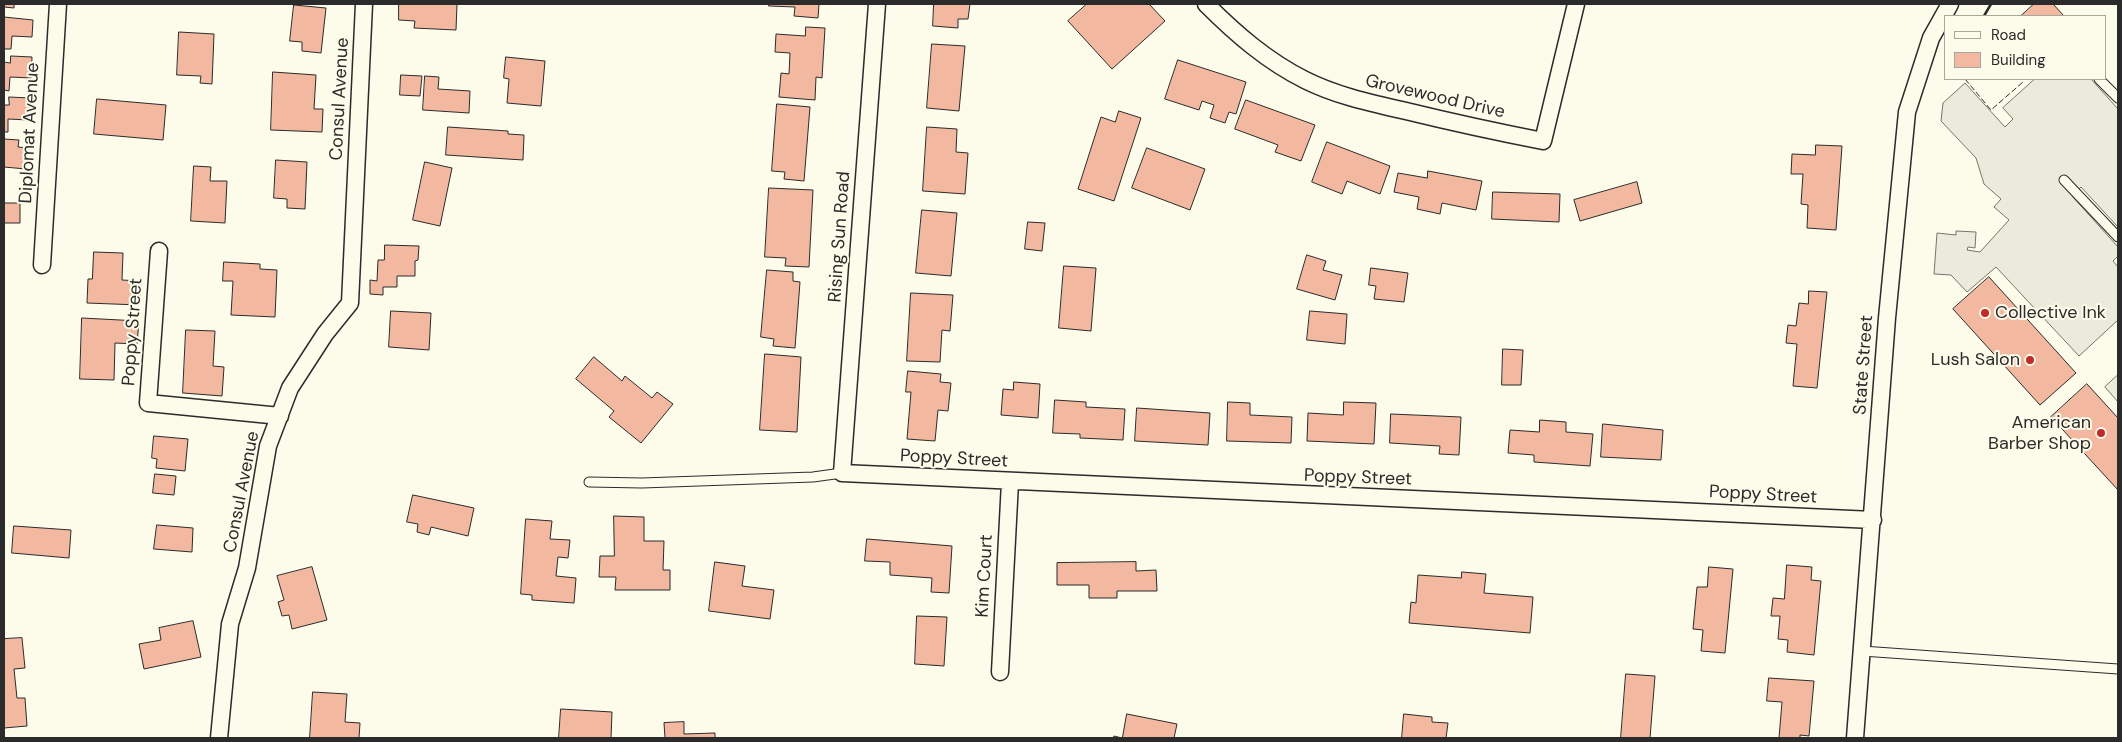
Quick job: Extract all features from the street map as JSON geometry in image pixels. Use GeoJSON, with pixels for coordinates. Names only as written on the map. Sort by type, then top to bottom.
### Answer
{"type":"FeatureCollection","features":[{"type":"Feature","properties":{"kind":"street","name":"Diplomat Avenue"},"geometry":{"type":"LineString","coordinates":[[42,265],[58,4]]}},
{"type":"Feature","properties":{"kind":"street","name":"Consul Avenue"},"geometry":{"type":"LineString","coordinates":[[219,738],[230,624],[247,568],[268,446],[290,388],[325,334],[350,303],[364,4]]}},
{"type":"Feature","properties":{"kind":"street","name":"Rising Sun Road"},"geometry":{"type":"LineString","coordinates":[[842,474],[877,4]]}},
{"type":"Feature","properties":{"kind":"street","name":"Grovewood Drive"},"geometry":{"type":"LineString","coordinates":[[1206,4],[1229,27],[1267,58],[1305,80],[1344,97],[1477,128],[1543,141],[1576,4]]}},
{"type":"Feature","properties":{"kind":"street","name":"State Street"},"geometry":{"type":"LineString","coordinates":[[1855,738],[1887,318],[1907,112],[1930,38],[1950,4]]}},
{"type":"Feature","properties":{"kind":"street","name":"Poppy Street"},"geometry":{"type":"LineString","coordinates":[[159,251],[148,402],[280,416]]}},
{"type":"Feature","properties":{"kind":"street","name":"Poppy Street"},"geometry":{"type":"LineString","coordinates":[[842,474],[1872,520]]}},
{"type":"Feature","properties":{"kind":"street","name":"Kim Court"},"geometry":{"type":"LineString","coordinates":[[1000,672],[1010,482]]}},
{"type":"Feature","properties":{"kind":"lane"},"geometry":{"type":"LineString","coordinates":[[2100,80],[2118,98]]}},
{"type":"Feature","properties":{"kind":"lane"},"geometry":{"type":"LineString","coordinates":[[2064,180],[2118,237]]}},
{"type":"Feature","properties":{"kind":"lane"},"geometry":{"type":"LineString","coordinates":[[589,482],[642,483],[813,477],[842,474]]}},
{"type":"Feature","properties":{"kind":"lane"},"geometry":{"type":"LineString","coordinates":[[1862,651],[2118,669]]}},
{"type":"Feature","properties":{"kind":"shaded area"},"geometry":{"type":"Polygon","coordinates":[[[2034,80],[2092,80],[2118,109],[2118,225],[2081,187],[2072,196],[2118,247],[2118,256],[2113,261],[2118,267],[2118,320],[2079,356],[1996,267],[1967,292],[1951,275],[1934,274],[1937,233],[1956,235],[1956,231],[1976,232],[1975,248],[1968,247],[1967,250],[1980,252],[2009,220],[1994,207],[2001,199],[1984,184],[1976,158],[1941,121],[1943,103],[1965,83],[2005,127],[2013,119],[2003,108],[2034,80]]]}},
{"type":"Feature","properties":{"kind":"shaded area"},"geometry":{"type":"Polygon","coordinates":[[[2118,375],[2118,402],[2105,387],[2118,375]]]}},
{"type":"Feature","properties":{"kind":"building"},"geometry":{"type":"Polygon","coordinates":[[[4,4],[14,4],[14,8],[4,7],[4,4]]]}},
{"type":"Feature","properties":{"kind":"building"},"geometry":{"type":"Polygon","coordinates":[[[399,4],[457,4],[456,30],[414,28],[415,21],[399,20],[399,4]]]}},
{"type":"Feature","properties":{"kind":"building"},"geometry":{"type":"Polygon","coordinates":[[[769,4],[819,4],[818,18],[794,16],[795,7],[769,6],[769,4]]]}},
{"type":"Feature","properties":{"kind":"building"},"geometry":{"type":"Polygon","coordinates":[[[934,4],[970,4],[968,19],[958,19],[958,28],[933,26],[934,4]]]}},
{"type":"Feature","properties":{"kind":"building"},"geometry":{"type":"Polygon","coordinates":[[[1087,4],[1149,4],[1165,21],[1112,69],[1068,21],[1087,4]]]}},
{"type":"Feature","properties":{"kind":"building"},"geometry":{"type":"Polygon","coordinates":[[[2034,4],[2053,4],[2063,15],[2022,15],[2034,4]]]}},
{"type":"Feature","properties":{"kind":"building"},"geometry":{"type":"Polygon","coordinates":[[[294,5],[326,8],[321,53],[302,51],[302,42],[290,41],[294,5]]]}},
{"type":"Feature","properties":{"kind":"building"},"geometry":{"type":"Polygon","coordinates":[[[4,17],[33,20],[32,37],[12,36],[11,49],[4,49],[4,17]]]}},
{"type":"Feature","properties":{"kind":"building"},"geometry":{"type":"Polygon","coordinates":[[[806,27],[825,28],[822,78],[816,77],[815,100],[779,97],[781,73],[789,74],[790,53],[775,52],[776,34],[805,36],[806,27]]]}},
{"type":"Feature","properties":{"kind":"building"},"geometry":{"type":"Polygon","coordinates":[[[179,32],[214,34],[212,84],[200,83],[201,76],[177,75],[179,32]]]}},
{"type":"Feature","properties":{"kind":"building"},"geometry":{"type":"Polygon","coordinates":[[[932,44],[965,46],[959,111],[927,108],[932,44]]]}},
{"type":"Feature","properties":{"kind":"building"},"geometry":{"type":"Polygon","coordinates":[[[11,56],[32,57],[31,78],[10,77],[9,91],[4,90],[4,62],[10,63],[11,56]]]}},
{"type":"Feature","properties":{"kind":"building"},"geometry":{"type":"Polygon","coordinates":[[[506,57],[545,61],[541,106],[507,103],[509,79],[504,78],[506,57]]]}},
{"type":"Feature","properties":{"kind":"building"},"geometry":{"type":"Polygon","coordinates":[[[1178,60],[1246,82],[1236,114],[1229,112],[1225,123],[1210,118],[1214,105],[1202,101],[1199,110],[1165,99],[1178,60]]]}},
{"type":"Feature","properties":{"kind":"building"},"geometry":{"type":"Polygon","coordinates":[[[273,72],[316,75],[314,109],[323,109],[322,132],[271,130],[273,72]]]}},
{"type":"Feature","properties":{"kind":"building"},"geometry":{"type":"Polygon","coordinates":[[[401,75],[422,76],[420,96],[400,95],[401,75]]]}},
{"type":"Feature","properties":{"kind":"building"},"geometry":{"type":"Polygon","coordinates":[[[425,76],[439,77],[438,89],[470,91],[469,113],[423,110],[425,76]]]}},
{"type":"Feature","properties":{"kind":"building"},"geometry":{"type":"Polygon","coordinates":[[[9,97],[30,98],[29,120],[8,119],[8,132],[4,132],[4,105],[9,105],[9,97]]]}},
{"type":"Feature","properties":{"kind":"building"},"geometry":{"type":"Polygon","coordinates":[[[97,99],[166,105],[163,140],[94,134],[97,99]]]}},
{"type":"Feature","properties":{"kind":"building"},"geometry":{"type":"Polygon","coordinates":[[[1246,100],[1315,125],[1301,161],[1275,152],[1278,145],[1235,129],[1246,100]]]}},
{"type":"Feature","properties":{"kind":"building"},"geometry":{"type":"Polygon","coordinates":[[[777,104],[810,107],[804,181],[784,179],[785,172],[772,171],[777,104]]]}},
{"type":"Feature","properties":{"kind":"building"},"geometry":{"type":"Polygon","coordinates":[[[1119,111],[1141,118],[1114,201],[1078,189],[1101,117],[1115,122],[1119,111]]]}},
{"type":"Feature","properties":{"kind":"building"},"geometry":{"type":"Polygon","coordinates":[[[448,127],[508,131],[508,134],[524,135],[523,160],[446,155],[448,127]]]}},
{"type":"Feature","properties":{"kind":"building"},"geometry":{"type":"Polygon","coordinates":[[[927,127],[957,129],[956,152],[968,153],[965,194],[923,191],[927,127]]]}},
{"type":"Feature","properties":{"kind":"building"},"geometry":{"type":"Polygon","coordinates":[[[4,139],[19,140],[18,147],[28,148],[26,169],[4,167],[4,139]]]}},
{"type":"Feature","properties":{"kind":"building"},"geometry":{"type":"Polygon","coordinates":[[[1327,142],[1390,166],[1380,194],[1347,181],[1342,194],[1312,182],[1327,142]]]}},
{"type":"Feature","properties":{"kind":"building"},"geometry":{"type":"Polygon","coordinates":[[[1816,145],[1842,146],[1836,230],[1807,228],[1808,205],[1801,204],[1803,174],[1791,174],[1792,154],[1815,155],[1816,145]]]}},
{"type":"Feature","properties":{"kind":"building"},"geometry":{"type":"Polygon","coordinates":[[[1147,148],[1205,169],[1190,210],[1132,188],[1147,148]]]}},
{"type":"Feature","properties":{"kind":"building"},"geometry":{"type":"Polygon","coordinates":[[[276,160],[307,162],[305,209],[287,208],[287,199],[274,198],[276,160]]]}},
{"type":"Feature","properties":{"kind":"building"},"geometry":{"type":"Polygon","coordinates":[[[425,162],[452,168],[440,226],[413,220],[425,162]]]}},
{"type":"Feature","properties":{"kind":"building"},"geometry":{"type":"Polygon","coordinates":[[[194,166],[211,167],[210,181],[227,181],[225,223],[191,221],[194,166]]]}},
{"type":"Feature","properties":{"kind":"building"},"geometry":{"type":"Polygon","coordinates":[[[1428,171],[1482,181],[1476,210],[1442,203],[1440,214],[1417,209],[1419,197],[1394,192],[1398,173],[1427,178],[1428,171]]]}},
{"type":"Feature","properties":{"kind":"building"},"geometry":{"type":"Polygon","coordinates":[[[1637,182],[1642,203],[1580,221],[1574,200],[1637,182]]]}},
{"type":"Feature","properties":{"kind":"building"},"geometry":{"type":"Polygon","coordinates":[[[769,188],[813,190],[809,267],[785,266],[786,258],[765,257],[769,188]]]}},
{"type":"Feature","properties":{"kind":"building"},"geometry":{"type":"Polygon","coordinates":[[[1493,192],[1560,194],[1559,222],[1492,219],[1493,192]]]}},
{"type":"Feature","properties":{"kind":"building"},"geometry":{"type":"Polygon","coordinates":[[[4,203],[20,203],[20,223],[4,223],[4,203]]]}},
{"type":"Feature","properties":{"kind":"building"},"geometry":{"type":"Polygon","coordinates":[[[922,210],[957,213],[951,276],[916,273],[922,210]]]}},
{"type":"Feature","properties":{"kind":"building"},"geometry":{"type":"Polygon","coordinates":[[[1028,222],[1045,223],[1042,251],[1025,249],[1028,222]]]}},
{"type":"Feature","properties":{"kind":"building"},"geometry":{"type":"Polygon","coordinates":[[[385,245],[419,246],[418,260],[415,261],[415,276],[397,276],[397,287],[383,287],[383,295],[370,294],[370,280],[377,281],[378,260],[384,260],[385,245]]]}},
{"type":"Feature","properties":{"kind":"building"},"geometry":{"type":"Polygon","coordinates":[[[94,252],[123,253],[122,280],[141,281],[139,305],[87,303],[88,279],[92,279],[94,252]]]}},
{"type":"Feature","properties":{"kind":"building"},"geometry":{"type":"Polygon","coordinates":[[[1307,255],[1326,261],[1323,270],[1342,275],[1335,300],[1297,289],[1307,255]]]}},
{"type":"Feature","properties":{"kind":"building"},"geometry":{"type":"Polygon","coordinates":[[[224,262],[260,264],[260,269],[277,270],[275,317],[231,315],[233,281],[223,281],[224,262]]]}},
{"type":"Feature","properties":{"kind":"building"},"geometry":{"type":"Polygon","coordinates":[[[1064,266],[1096,268],[1091,331],[1059,328],[1064,266]]]}},
{"type":"Feature","properties":{"kind":"building"},"geometry":{"type":"Polygon","coordinates":[[[1371,268],[1408,273],[1404,302],[1374,299],[1376,286],[1369,285],[1371,268]]]}},
{"type":"Feature","properties":{"kind":"building"},"geometry":{"type":"Polygon","coordinates":[[[767,270],[793,272],[793,281],[800,282],[795,348],[773,346],[774,339],[761,337],[767,270]]]}},
{"type":"Feature","properties":{"kind":"building"},"geometry":{"type":"Polygon","coordinates":[[[1989,277],[2076,373],[2040,405],[1953,309],[1989,277]]]}},
{"type":"Feature","properties":{"kind":"building"},"geometry":{"type":"Polygon","coordinates":[[[1809,291],[1827,292],[1817,388],[1793,386],[1797,344],[1786,343],[1788,325],[1796,326],[1799,303],[1808,304],[1809,291]]]}},
{"type":"Feature","properties":{"kind":"building"},"geometry":{"type":"Polygon","coordinates":[[[911,293],[953,295],[950,331],[942,330],[940,362],[907,361],[911,293]]]}},
{"type":"Feature","properties":{"kind":"building"},"geometry":{"type":"Polygon","coordinates":[[[391,311],[431,313],[429,350],[389,347],[391,311]]]}},
{"type":"Feature","properties":{"kind":"building"},"geometry":{"type":"Polygon","coordinates":[[[1310,311],[1347,314],[1345,344],[1307,340],[1310,311]]]}},
{"type":"Feature","properties":{"kind":"building"},"geometry":{"type":"Polygon","coordinates":[[[82,318],[139,321],[137,344],[115,343],[114,380],[80,379],[82,318]]]}},
{"type":"Feature","properties":{"kind":"building"},"geometry":{"type":"Polygon","coordinates":[[[186,330],[215,331],[213,366],[224,367],[222,396],[183,393],[186,330]]]}},
{"type":"Feature","properties":{"kind":"building"},"geometry":{"type":"Polygon","coordinates":[[[1503,349],[1523,350],[1521,385],[1502,385],[1503,349]]]}},
{"type":"Feature","properties":{"kind":"building"},"geometry":{"type":"Polygon","coordinates":[[[765,354],[801,357],[797,432],[760,430],[765,354]]]}},
{"type":"Feature","properties":{"kind":"building"},"geometry":{"type":"Polygon","coordinates":[[[594,357],[622,381],[625,376],[652,398],[657,392],[673,404],[641,443],[609,417],[614,411],[576,379],[594,357]]]}},
{"type":"Feature","properties":{"kind":"building"},"geometry":{"type":"Polygon","coordinates":[[[908,371],[941,374],[940,382],[951,383],[948,411],[938,410],[935,441],[907,439],[911,392],[906,392],[908,371]]]}},
{"type":"Feature","properties":{"kind":"building"},"geometry":{"type":"Polygon","coordinates":[[[1014,382],[1040,384],[1038,418],[1001,415],[1003,389],[1013,390],[1014,382]]]}},
{"type":"Feature","properties":{"kind":"building"},"geometry":{"type":"Polygon","coordinates":[[[2087,384],[2118,418],[2118,490],[2051,417],[2087,384]]]}},
{"type":"Feature","properties":{"kind":"building"},"geometry":{"type":"Polygon","coordinates":[[[1055,400],[1086,402],[1086,407],[1125,409],[1123,440],[1080,438],[1080,434],[1053,433],[1055,400]]]}},
{"type":"Feature","properties":{"kind":"building"},"geometry":{"type":"Polygon","coordinates":[[[1228,402],[1250,403],[1250,415],[1292,417],[1291,443],[1227,441],[1228,402]]]}},
{"type":"Feature","properties":{"kind":"building"},"geometry":{"type":"Polygon","coordinates":[[[1344,402],[1376,403],[1374,444],[1307,441],[1308,413],[1343,415],[1344,402]]]}},
{"type":"Feature","properties":{"kind":"building"},"geometry":{"type":"Polygon","coordinates":[[[1137,408],[1210,413],[1208,445],[1135,441],[1137,408]]]}},
{"type":"Feature","properties":{"kind":"building"},"geometry":{"type":"Polygon","coordinates":[[[1391,414],[1461,417],[1459,455],[1439,454],[1440,446],[1390,443],[1391,414]]]}},
{"type":"Feature","properties":{"kind":"building"},"geometry":{"type":"Polygon","coordinates":[[[1540,420],[1566,422],[1566,432],[1593,434],[1590,466],[1534,462],[1534,455],[1508,453],[1510,430],[1539,432],[1540,420]]]}},
{"type":"Feature","properties":{"kind":"building"},"geometry":{"type":"Polygon","coordinates":[[[1603,424],[1663,430],[1661,460],[1601,457],[1603,424]]]}},
{"type":"Feature","properties":{"kind":"building"},"geometry":{"type":"Polygon","coordinates":[[[154,436],[188,439],[185,471],[156,468],[157,459],[152,458],[154,436]]]}},
{"type":"Feature","properties":{"kind":"building"},"geometry":{"type":"Polygon","coordinates":[[[155,474],[176,476],[174,495],[153,493],[155,474]]]}},
{"type":"Feature","properties":{"kind":"building"},"geometry":{"type":"Polygon","coordinates":[[[413,495],[474,508],[468,536],[431,527],[429,535],[417,532],[418,524],[407,522],[413,495]]]}},
{"type":"Feature","properties":{"kind":"building"},"geometry":{"type":"Polygon","coordinates":[[[614,516],[644,517],[644,541],[664,541],[663,570],[670,570],[670,590],[615,590],[616,577],[599,577],[600,556],[614,556],[614,516]]]}},
{"type":"Feature","properties":{"kind":"building"},"geometry":{"type":"Polygon","coordinates":[[[526,519],[552,521],[550,539],[570,540],[568,558],[558,557],[556,576],[576,578],[574,603],[532,600],[532,595],[521,594],[526,519]]]}},
{"type":"Feature","properties":{"kind":"building"},"geometry":{"type":"Polygon","coordinates":[[[157,525],[193,528],[192,552],[154,549],[157,525]]]}},
{"type":"Feature","properties":{"kind":"building"},"geometry":{"type":"Polygon","coordinates":[[[14,526],[71,530],[69,558],[12,553],[14,526]]]}},
{"type":"Feature","properties":{"kind":"building"},"geometry":{"type":"Polygon","coordinates":[[[867,539],[952,546],[949,593],[931,592],[932,578],[890,575],[890,562],[865,561],[867,539]]]}},
{"type":"Feature","properties":{"kind":"building"},"geometry":{"type":"Polygon","coordinates":[[[715,562],[745,566],[742,586],[774,590],[770,619],[709,611],[715,562]]]}},
{"type":"Feature","properties":{"kind":"building"},"geometry":{"type":"Polygon","coordinates":[[[1136,562],[1136,571],[1156,570],[1157,591],[1117,591],[1117,598],[1089,598],[1089,585],[1057,585],[1057,563],[1136,562]]]}},
{"type":"Feature","properties":{"kind":"building"},"geometry":{"type":"Polygon","coordinates":[[[1787,565],[1812,567],[1811,580],[1821,581],[1814,655],[1787,652],[1788,640],[1778,639],[1780,616],[1771,616],[1773,598],[1784,599],[1787,565]]]}},
{"type":"Feature","properties":{"kind":"building"},"geometry":{"type":"Polygon","coordinates":[[[312,567],[327,620],[292,629],[289,615],[282,616],[278,602],[284,600],[277,576],[312,567]]]}},
{"type":"Feature","properties":{"kind":"building"},"geometry":{"type":"Polygon","coordinates":[[[1709,567],[1733,569],[1725,653],[1701,651],[1703,630],[1693,629],[1697,587],[1707,587],[1709,567]]]}},
{"type":"Feature","properties":{"kind":"building"},"geometry":{"type":"Polygon","coordinates":[[[1462,572],[1486,574],[1484,593],[1533,597],[1530,633],[1409,623],[1411,602],[1416,603],[1418,575],[1461,578],[1462,572]]]}},
{"type":"Feature","properties":{"kind":"building"},"geometry":{"type":"Polygon","coordinates":[[[917,616],[947,617],[944,666],[915,664],[917,616]]]}},
{"type":"Feature","properties":{"kind":"building"},"geometry":{"type":"Polygon","coordinates":[[[193,621],[201,657],[144,669],[139,644],[161,640],[159,628],[193,621]]]}},
{"type":"Feature","properties":{"kind":"building"},"geometry":{"type":"Polygon","coordinates":[[[22,638],[25,668],[14,669],[17,698],[25,698],[27,726],[4,728],[4,639],[22,638]]]}},
{"type":"Feature","properties":{"kind":"building"},"geometry":{"type":"Polygon","coordinates":[[[1626,674],[1655,676],[1650,738],[1621,738],[1626,674]]]}},
{"type":"Feature","properties":{"kind":"building"},"geometry":{"type":"Polygon","coordinates":[[[1769,678],[1814,681],[1809,736],[1800,735],[1800,738],[1779,738],[1782,702],[1767,701],[1769,678]]]}},
{"type":"Feature","properties":{"kind":"building"},"geometry":{"type":"Polygon","coordinates":[[[313,692],[347,694],[345,722],[360,723],[359,738],[310,738],[313,692]]]}},
{"type":"Feature","properties":{"kind":"building"},"geometry":{"type":"Polygon","coordinates":[[[561,709],[612,712],[611,738],[559,738],[561,709]]]}},
{"type":"Feature","properties":{"kind":"building"},"geometry":{"type":"Polygon","coordinates":[[[1127,714],[1177,724],[1174,738],[1122,738],[1127,714]]]}},
{"type":"Feature","properties":{"kind":"building"},"geometry":{"type":"Polygon","coordinates":[[[1404,714],[1432,717],[1432,722],[1448,723],[1446,738],[1402,738],[1404,714]]]}},
{"type":"Feature","properties":{"kind":"building"},"geometry":{"type":"Polygon","coordinates":[[[684,722],[684,734],[715,733],[715,738],[665,738],[664,723],[684,722]]]}},
{"type":"Feature","properties":{"kind":"fence"},"geometry":{"type":"LineString","coordinates":[[1966,80],[1991,110],[2023,82]]}},
{"type":"Feature","properties":{"kind":"wall"},"geometry":{"type":"LineString","coordinates":[[1985,15],[1991,4]]}},
{"type":"Feature","properties":{"kind":"place","name":"Collective Ink"},"geometry":{"type":"Point","coordinates":[1985,313]}},
{"type":"Feature","properties":{"kind":"place","name":"Lush Salon"},"geometry":{"type":"Point","coordinates":[2030,360]}},
{"type":"Feature","properties":{"kind":"place","name":"American Barber Shop"},"geometry":{"type":"Point","coordinates":[2101,433]}}]}
